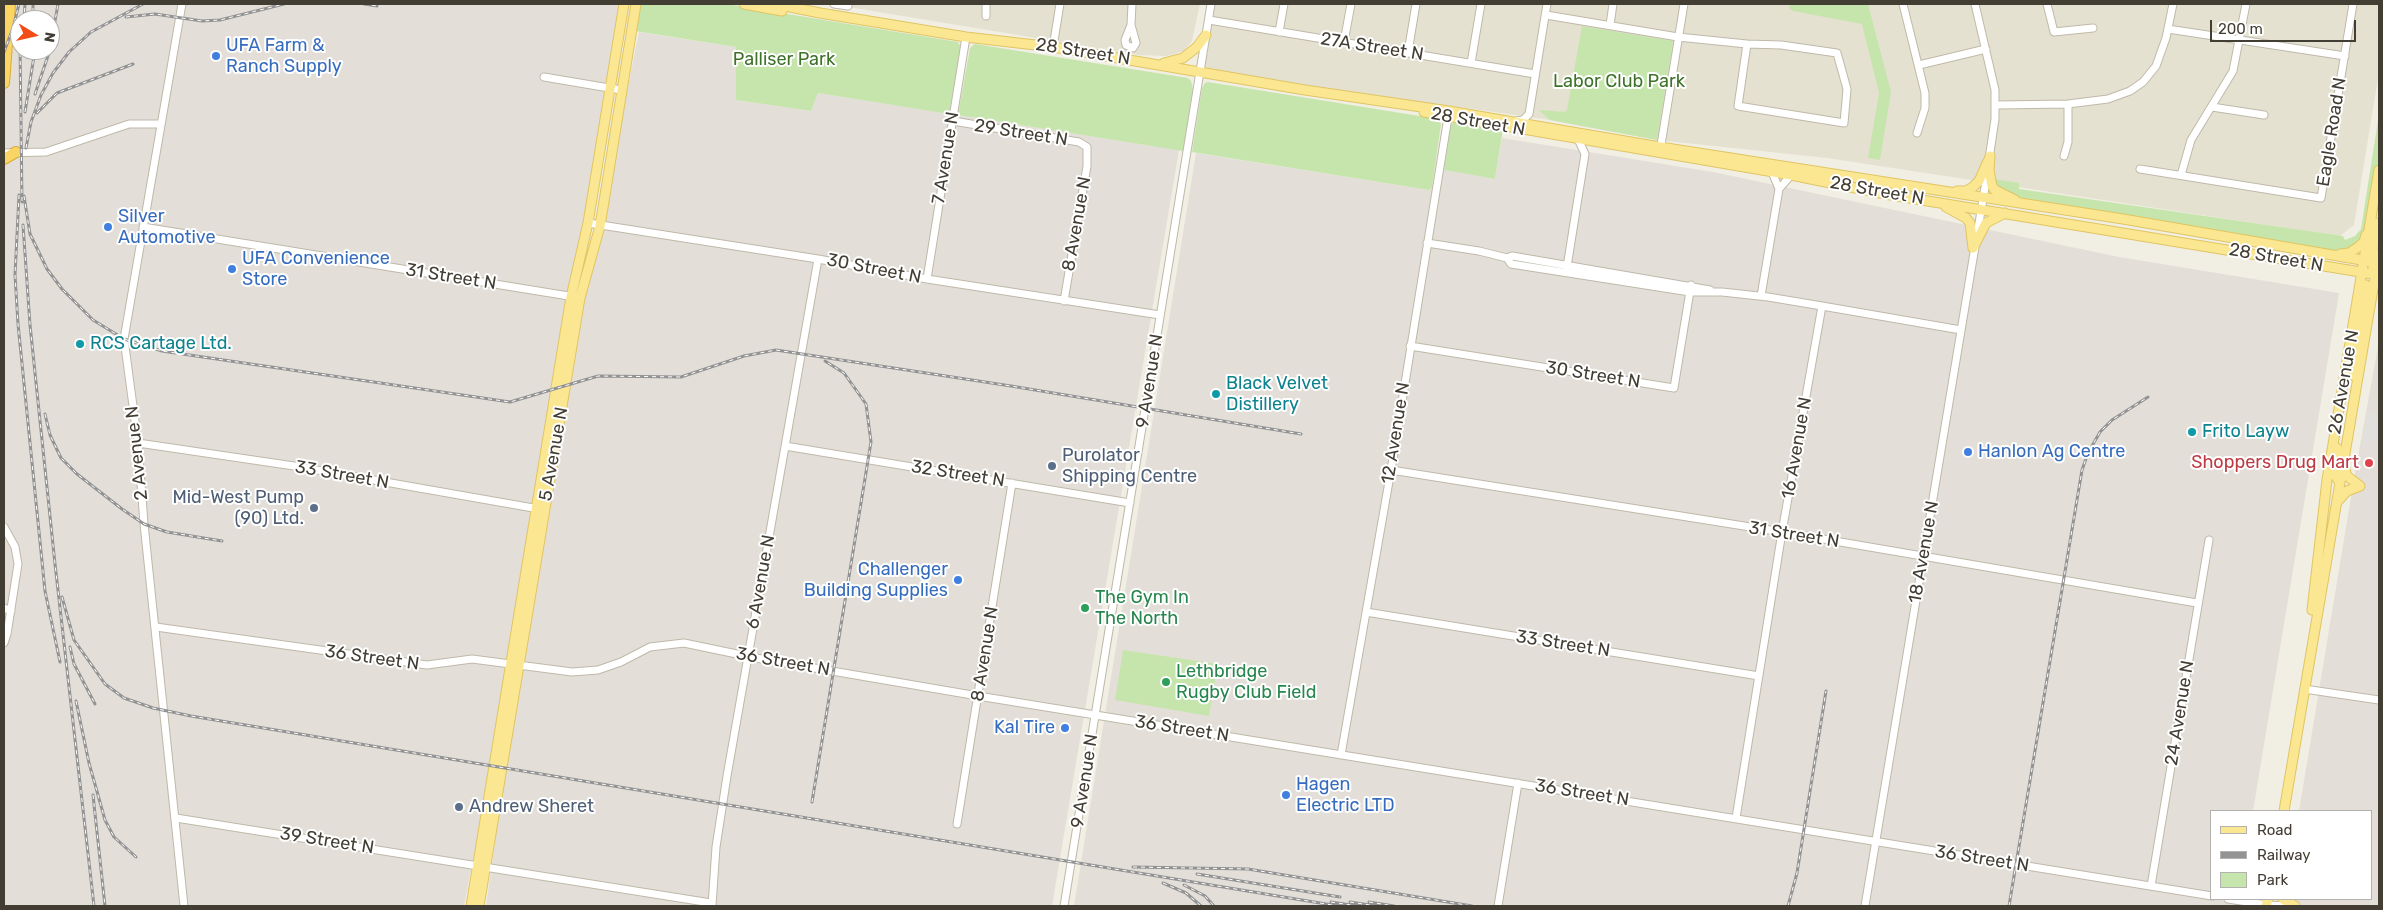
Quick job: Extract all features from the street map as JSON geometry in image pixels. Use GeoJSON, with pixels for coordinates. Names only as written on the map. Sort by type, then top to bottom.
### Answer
{"type":"FeatureCollection","features":[{"type":"Feature","properties":{"kind":"highway"},"geometry":{"type":"LineString","coordinates":[[4,83],[10,4]]}},
{"type":"Feature","properties":{"kind":"highway"},"geometry":{"type":"LineString","coordinates":[[4,159],[16,152]]}},
{"type":"Feature","properties":{"kind":"main road","name":"5 Avenue N"},"geometry":{"type":"LineString","coordinates":[[479,906],[482,866],[624,4]]}},
{"type":"Feature","properties":{"kind":"main road","name":"5 Avenue N"},"geometry":{"type":"LineString","coordinates":[[576,298],[600,226],[636,4]]}},
{"type":"Feature","properties":{"kind":"main road","name":"28 Street N"},"geometry":{"type":"LineString","coordinates":[[744,4],[783,11],[820,13]]}},
{"type":"Feature","properties":{"kind":"main road","name":"28 Street N"},"geometry":{"type":"LineString","coordinates":[[775,4],[966,37],[1053,47],[1159,64],[1448,114],[1597,143],[1660,150],[2068,210],[2328,255],[2373,267]]}},
{"type":"Feature","properties":{"kind":"main road"},"geometry":{"type":"LineString","coordinates":[[1159,64],[1183,58],[1197,47],[1206,35]]}},
{"type":"Feature","properties":{"kind":"main road","name":"28 Street N"},"geometry":{"type":"LineString","coordinates":[[1448,114],[1549,127],[1885,194],[2342,269],[2373,267]]}},
{"type":"Feature","properties":{"kind":"main road"},"geometry":{"type":"LineString","coordinates":[[1942,191],[1966,191],[1972,187],[1978,181],[1990,156]]}},
{"type":"Feature","properties":{"kind":"main road"},"geometry":{"type":"LineString","coordinates":[[1990,156],[1989,170],[1992,186],[2007,197],[2025,205]]}},
{"type":"Feature","properties":{"kind":"main road","name":"26 Avenue N"},"geometry":{"type":"LineString","coordinates":[[2284,810],[2373,295],[2372,216],[2379,170]]}},
{"type":"Feature","properties":{"kind":"main road"},"geometry":{"type":"LineString","coordinates":[[2352,413],[2355,362],[2373,267],[2379,192]]}},
{"type":"Feature","properties":{"kind":"main road"},"geometry":{"type":"LineString","coordinates":[[1885,194],[1903,193],[1975,201],[1982,198]]}},
{"type":"Feature","properties":{"kind":"main road"},"geometry":{"type":"LineString","coordinates":[[1931,201],[1966,218],[1970,223],[1973,248]]}},
{"type":"Feature","properties":{"kind":"main road"},"geometry":{"type":"LineString","coordinates":[[1980,209],[1995,206],[2068,210]]}},
{"type":"Feature","properties":{"kind":"main road"},"geometry":{"type":"LineString","coordinates":[[1973,248],[1986,224],[2006,213]]}},
{"type":"Feature","properties":{"kind":"main road"},"geometry":{"type":"LineString","coordinates":[[2328,255],[2349,253],[2358,248],[2364,242],[2372,216]]}},
{"type":"Feature","properties":{"kind":"main road"},"geometry":{"type":"LineString","coordinates":[[2288,260],[2373,267]]}},
{"type":"Feature","properties":{"kind":"main road","name":"26 Avenue N"},"geometry":{"type":"LineString","coordinates":[[2310,656],[2325,491],[2357,303],[2373,267]]}},
{"type":"Feature","properties":{"kind":"main road"},"geometry":{"type":"LineString","coordinates":[[2342,269],[2351,275],[2356,283],[2357,303]]}},
{"type":"Feature","properties":{"kind":"main road"},"geometry":{"type":"LineString","coordinates":[[2373,295],[2379,286]]}},
{"type":"Feature","properties":{"kind":"main road"},"geometry":{"type":"LineString","coordinates":[[2340,483],[2335,475],[2342,394]]}},
{"type":"Feature","properties":{"kind":"main road"},"geometry":{"type":"LineString","coordinates":[[2337,503],[2347,491],[2360,486],[2347,476],[2344,462]]}},
{"type":"Feature","properties":{"kind":"main road","name":"5 Avenue N"},"geometry":{"type":"LineString","coordinates":[[471,906],[482,866]]}},
{"type":"Feature","properties":{"kind":"street","name":"2 Avenue N"},"geometry":{"type":"LineString","coordinates":[[182,4],[124,339],[138,443],[144,524],[184,906]]}},
{"type":"Feature","properties":{"kind":"street"},"geometry":{"type":"LineString","coordinates":[[834,4],[848,6],[848,4]]}},
{"type":"Feature","properties":{"kind":"street"},"geometry":{"type":"LineString","coordinates":[[986,4],[986,16]]}},
{"type":"Feature","properties":{"kind":"street"},"geometry":{"type":"LineString","coordinates":[[1053,47],[1060,4]]}},
{"type":"Feature","properties":{"kind":"street"},"geometry":{"type":"LineString","coordinates":[[1131,25],[1132,4]]}},
{"type":"Feature","properties":{"kind":"street","name":"9 Avenue N"},"geometry":{"type":"LineString","coordinates":[[1064,906],[1211,4]]}},
{"type":"Feature","properties":{"kind":"street"},"geometry":{"type":"LineString","coordinates":[[1280,32],[1284,4]]}},
{"type":"Feature","properties":{"kind":"street"},"geometry":{"type":"LineString","coordinates":[[1344,42],[1350,4]]}},
{"type":"Feature","properties":{"kind":"street"},"geometry":{"type":"LineString","coordinates":[[1408,52],[1416,4]]}},
{"type":"Feature","properties":{"kind":"street"},"geometry":{"type":"LineString","coordinates":[[1471,64],[1481,4]]}},
{"type":"Feature","properties":{"kind":"street"},"geometry":{"type":"LineString","coordinates":[[1511,121],[1523,120],[1529,112],[1548,4]]}},
{"type":"Feature","properties":{"kind":"street"},"geometry":{"type":"LineString","coordinates":[[1610,25],[1613,4]]}},
{"type":"Feature","properties":{"kind":"street"},"geometry":{"type":"LineString","coordinates":[[1660,150],[1684,4]]}},
{"type":"Feature","properties":{"kind":"street"},"geometry":{"type":"LineString","coordinates":[[1903,4],[1926,100],[1924,115],[1917,133]]}},
{"type":"Feature","properties":{"kind":"street","name":"18 Avenue N"},"geometry":{"type":"LineString","coordinates":[[1864,906],[1961,330],[1973,248],[1990,156],[1996,105],[1993,76],[1975,4]]}},
{"type":"Feature","properties":{"kind":"street"},"geometry":{"type":"LineString","coordinates":[[2047,4],[2054,32],[2093,28]]}},
{"type":"Feature","properties":{"kind":"street"},"geometry":{"type":"LineString","coordinates":[[1996,105],[2068,104],[2114,98],[2130,91],[2143,82],[2158,61],[2168,29],[2173,4]]}},
{"type":"Feature","properties":{"kind":"street"},"geometry":{"type":"LineString","coordinates":[[2181,175],[2190,141],[2233,71],[2246,4]]}},
{"type":"Feature","properties":{"kind":"street","name":"Eagle Road N"},"geometry":{"type":"LineString","coordinates":[[2140,169],[2321,198],[2353,4]]}},
{"type":"Feature","properties":{"kind":"street"},"geometry":{"type":"LineString","coordinates":[[1546,14],[1678,37],[1747,44],[1781,45],[1837,53],[1847,89],[1844,123],[1738,106],[1747,44]]}},
{"type":"Feature","properties":{"kind":"street","name":"27A Street N"},"geometry":{"type":"LineString","coordinates":[[1209,20],[1535,74]]}},
{"type":"Feature","properties":{"kind":"street"},"geometry":{"type":"LineString","coordinates":[[2168,29],[2345,56]]}},
{"type":"Feature","properties":{"kind":"street","name":"7 Avenue N"},"geometry":{"type":"LineString","coordinates":[[926,280],[966,37]]}},
{"type":"Feature","properties":{"kind":"street"},"geometry":{"type":"LineString","coordinates":[[1919,65],[1986,48]]}},
{"type":"Feature","properties":{"kind":"street"},"geometry":{"type":"LineString","coordinates":[[544,77],[621,90]]}},
{"type":"Feature","properties":{"kind":"street"},"geometry":{"type":"LineString","coordinates":[[2064,156],[2068,142],[2068,104]]}},
{"type":"Feature","properties":{"kind":"street"},"geometry":{"type":"LineString","coordinates":[[2212,107],[2264,115]]}},
{"type":"Feature","properties":{"kind":"street"},"geometry":{"type":"LineString","coordinates":[[1529,112],[1536,121],[1549,127]]}},
{"type":"Feature","properties":{"kind":"street","name":"12 Avenue N"},"geometry":{"type":"LineString","coordinates":[[1341,755],[1448,114]]}},
{"type":"Feature","properties":{"kind":"street","name":"29 Street N"},"geometry":{"type":"LineString","coordinates":[[953,121],[1078,142],[1087,147]]}},
{"type":"Feature","properties":{"kind":"street"},"geometry":{"type":"LineString","coordinates":[[4,153],[46,152],[130,124],[161,124]]}},
{"type":"Feature","properties":{"kind":"street"},"geometry":{"type":"LineString","coordinates":[[1566,269],[1585,154],[1578,139]]}},
{"type":"Feature","properties":{"kind":"street"},"geometry":{"type":"LineString","coordinates":[[1585,154],[1597,143]]}},
{"type":"Feature","properties":{"kind":"street","name":"8 Avenue N"},"geometry":{"type":"LineString","coordinates":[[1064,301],[1087,166],[1087,147]]}},
{"type":"Feature","properties":{"kind":"street"},"geometry":{"type":"LineString","coordinates":[[1772,172],[1779,189]]}},
{"type":"Feature","properties":{"kind":"street"},"geometry":{"type":"LineString","coordinates":[[1761,296],[1779,189],[1790,175]]}},
{"type":"Feature","properties":{"kind":"street","name":"30 Street N"},"geometry":{"type":"LineString","coordinates":[[588,223],[818,259],[926,280],[1160,316]]}},
{"type":"Feature","properties":{"kind":"street","name":"31 Street N"},"geometry":{"type":"LineString","coordinates":[[143,227],[576,298]]}},
{"type":"Feature","properties":{"kind":"street"},"geometry":{"type":"LineString","coordinates":[[1427,243],[1479,251],[1507,258],[1510,264],[1566,269],[1690,289],[1761,296],[1961,330]]}},
{"type":"Feature","properties":{"kind":"street","name":"6 Avenue N"},"geometry":{"type":"LineString","coordinates":[[711,904],[718,838],[748,655],[818,259]]}},
{"type":"Feature","properties":{"kind":"street","name":"30 Street N"},"geometry":{"type":"LineString","coordinates":[[1410,346],[1674,388],[1690,289]]}},
{"type":"Feature","properties":{"kind":"street","name":"16 Avenue N"},"geometry":{"type":"LineString","coordinates":[[1736,818],[1782,532],[1822,306]]}},
{"type":"Feature","properties":{"kind":"street","name":"33 Street N"},"geometry":{"type":"LineString","coordinates":[[138,443],[294,466],[541,509]]}},
{"type":"Feature","properties":{"kind":"street","name":"32 Street N"},"geometry":{"type":"LineString","coordinates":[[785,446],[1130,503]]}},
{"type":"Feature","properties":{"kind":"street","name":"31 Street N"},"geometry":{"type":"LineString","coordinates":[[1390,470],[1782,532],[2197,603]]}},
{"type":"Feature","properties":{"kind":"street","name":"8 Avenue N"},"geometry":{"type":"LineString","coordinates":[[957,824],[1012,483]]}},
{"type":"Feature","properties":{"kind":"street"},"geometry":{"type":"LineString","coordinates":[[4,527],[15,546],[18,558],[4,643]]}},
{"type":"Feature","properties":{"kind":"street","name":"24 Avenue N"},"geometry":{"type":"LineString","coordinates":[[2152,886],[2197,603],[2209,540]]}},
{"type":"Feature","properties":{"kind":"street"},"geometry":{"type":"LineString","coordinates":[[4,608],[8,612]]}},
{"type":"Feature","properties":{"kind":"street","name":"33 Street N"},"geometry":{"type":"LineString","coordinates":[[1366,612],[1759,676]]}},
{"type":"Feature","properties":{"kind":"street","name":"36 Street N"},"geometry":{"type":"LineString","coordinates":[[156,627],[427,666],[472,659],[572,672],[598,670],[622,662],[650,647],[684,643],[978,696],[2210,896]]}},
{"type":"Feature","properties":{"kind":"street"},"geometry":{"type":"LineString","coordinates":[[2304,689],[2379,700]]}},
{"type":"Feature","properties":{"kind":"street"},"geometry":{"type":"LineString","coordinates":[[1498,906],[1518,783]]}},
{"type":"Feature","properties":{"kind":"street","name":"39 Street N"},"geometry":{"type":"LineString","coordinates":[[176,818],[711,904]]}},
{"type":"Feature","properties":{"kind":"street"},"geometry":{"type":"LineString","coordinates":[[2236,900],[2289,906]]}},
{"type":"Feature","properties":{"kind":"shaded area"},"geometry":{"type":"Polygon","coordinates":[[[8,4],[624,4],[589,205],[571,279],[511,664],[464,906],[4,906],[4,83],[8,4]]]}},
{"type":"Feature","properties":{"kind":"shaded area"},"geometry":{"type":"Polygon","coordinates":[[[830,4],[1200,4],[1192,41],[1184,51],[1167,56],[1139,55],[830,4]]]}},
{"type":"Feature","properties":{"kind":"shaded area"},"geometry":{"type":"Polygon","coordinates":[[[1211,4],[2379,4],[2379,72],[2354,225],[2340,236],[1827,158],[1657,140],[1550,120],[1452,106],[1375,101],[1200,71],[1211,4]]]}},
{"type":"Feature","properties":{"kind":"shaded area"},"geometry":{"type":"Polygon","coordinates":[[[639,32],[736,47],[736,100],[811,111],[818,93],[1179,150],[1052,906],[486,906],[520,666],[580,298],[600,226],[639,32]]]}},
{"type":"Feature","properties":{"kind":"shaded area"},"geometry":{"type":"Polygon","coordinates":[[[1502,138],[1713,172],[2119,257],[2339,293],[2253,810],[2210,810],[2210,900],[2239,900],[2237,906],[1074,906],[1196,153],[1429,190],[1444,170],[1495,179],[1502,138]]]}},
{"type":"Feature","properties":{"kind":"shaded area"},"geometry":{"type":"Polygon","coordinates":[[[2379,341],[2379,906],[2283,906],[2284,900],[2373,900],[2373,810],[2299,810],[2355,473],[2379,341]]]}},
{"type":"Feature","properties":{"kind":"shaded area"},"geometry":{"type":"Polygon","coordinates":[[[2367,413],[2377,414],[2376,421],[2379,421],[2379,441],[2372,440],[2371,445],[2362,444],[2367,413]]]}},
{"type":"Feature","properties":{"kind":"green space","name":"Palliser Park"},"geometry":{"type":"Polygon","coordinates":[[[640,4],[727,4],[958,42],[961,47],[949,114],[818,93],[811,111],[736,100],[736,47],[635,31],[640,4]]]}},
{"type":"Feature","properties":{"kind":"green space"},"geometry":{"type":"Polygon","coordinates":[[[1790,4],[1868,4],[1891,92],[1880,160],[1868,158],[1879,93],[1862,24],[1793,11],[1789,8],[1790,4]]]}},
{"type":"Feature","properties":{"kind":"green space","name":"Labor Club Park"},"geometry":{"type":"Polygon","coordinates":[[[1582,26],[1673,41],[1657,140],[1550,120],[1539,110],[1565,112],[1567,110],[1582,26]]]}},
{"type":"Feature","properties":{"kind":"green space"},"geometry":{"type":"Polygon","coordinates":[[[975,44],[1188,78],[1193,89],[1183,151],[958,115],[970,48],[975,44]]]}},
{"type":"Feature","properties":{"kind":"green space"},"geometry":{"type":"Polygon","coordinates":[[[1208,82],[1438,119],[1441,124],[1432,187],[1429,190],[1192,152],[1202,88],[1208,82]]]}},
{"type":"Feature","properties":{"kind":"green space"},"geometry":{"type":"Polygon","coordinates":[[[2379,114],[2379,165],[2367,223],[2363,241],[2349,251],[2328,251],[2029,201],[2000,190],[1994,179],[2019,183],[2019,189],[2343,236],[2345,240],[2355,236],[2361,229],[2379,114]]]}},
{"type":"Feature","properties":{"kind":"green space"},"geometry":{"type":"Polygon","coordinates":[[[1452,123],[1503,129],[1495,179],[1444,170],[1450,128],[1452,123]]]}},
{"type":"Feature","properties":{"kind":"green space","name":"Lethbridge Rugby Club Field"},"geometry":{"type":"Polygon","coordinates":[[[1123,650],[1218,664],[1209,716],[1115,700],[1123,650]]]}},
{"type":"Feature","properties":{"kind":"railway"},"geometry":{"type":"LineString","coordinates":[[4,52],[19,4]]}},
{"type":"Feature","properties":{"kind":"railway"},"geometry":{"type":"LineString","coordinates":[[25,4],[25,10]]}},
{"type":"Feature","properties":{"kind":"railway"},"geometry":{"type":"LineString","coordinates":[[33,4],[33,10]]}},
{"type":"Feature","properties":{"kind":"railway"},"geometry":{"type":"LineString","coordinates":[[57,10],[58,4]]}},
{"type":"Feature","properties":{"kind":"railway"},"geometry":{"type":"LineString","coordinates":[[26,148],[31,122],[41,95],[53,73],[69,52],[91,32],[143,4]]}},
{"type":"Feature","properties":{"kind":"railway"},"geometry":{"type":"LineString","coordinates":[[126,17],[155,14],[202,21],[220,20],[284,4]]}},
{"type":"Feature","properties":{"kind":"railway"},"geometry":{"type":"LineString","coordinates":[[364,4],[377,6]]}},
{"type":"Feature","properties":{"kind":"railway"},"geometry":{"type":"LineString","coordinates":[[20,60],[22,202]]}},
{"type":"Feature","properties":{"kind":"railway"},"geometry":{"type":"LineString","coordinates":[[25,112],[33,60]]}},
{"type":"Feature","properties":{"kind":"railway"},"geometry":{"type":"LineString","coordinates":[[35,94],[47,60]]}},
{"type":"Feature","properties":{"kind":"railway"},"geometry":{"type":"LineString","coordinates":[[37,113],[57,93],[133,64]]}},
{"type":"Feature","properties":{"kind":"railway"},"geometry":{"type":"LineString","coordinates":[[19,195],[15,275],[18,324],[45,591],[60,662]]}},
{"type":"Feature","properties":{"kind":"railway"},"geometry":{"type":"LineString","coordinates":[[24,196],[30,234],[47,269],[62,289],[93,320],[124,339],[162,351],[510,402],[598,376],[681,377],[744,356],[776,350],[1011,386],[1301,434]]}},
{"type":"Feature","properties":{"kind":"railway"},"geometry":{"type":"LineString","coordinates":[[23,225],[30,325],[94,906]]}},
{"type":"Feature","properties":{"kind":"railway"},"geometry":{"type":"LineString","coordinates":[[812,802],[871,442],[866,404],[844,373],[825,361]]}},
{"type":"Feature","properties":{"kind":"railway"},"geometry":{"type":"LineString","coordinates":[[2009,906],[2082,470],[2088,453],[2100,432],[2112,420],[2148,397]]}},
{"type":"Feature","properties":{"kind":"railway"},"geometry":{"type":"LineString","coordinates":[[45,414],[50,435],[61,458],[77,474],[122,509],[144,524],[167,532],[222,541]]}},
{"type":"Feature","properties":{"kind":"railway"},"geometry":{"type":"LineString","coordinates":[[62,597],[74,640],[105,684],[124,698],[153,708],[191,716],[1338,906]]}},
{"type":"Feature","properties":{"kind":"railway"},"geometry":{"type":"LineString","coordinates":[[70,647],[74,664],[95,704]]}},
{"type":"Feature","properties":{"kind":"railway"},"geometry":{"type":"LineString","coordinates":[[1788,906],[1797,873],[1826,691]]}},
{"type":"Feature","properties":{"kind":"railway"},"geometry":{"type":"LineString","coordinates":[[76,701],[89,763],[105,820],[114,837],[136,857]]}},
{"type":"Feature","properties":{"kind":"railway"},"geometry":{"type":"LineString","coordinates":[[93,795],[105,906]]}},
{"type":"Feature","properties":{"kind":"railway"},"geometry":{"type":"LineString","coordinates":[[1133,867],[1248,869],[1472,906]]}},
{"type":"Feature","properties":{"kind":"railway"},"geometry":{"type":"LineString","coordinates":[[1197,874],[1340,897]]}},
{"type":"Feature","properties":{"kind":"railway"},"geometry":{"type":"LineString","coordinates":[[1163,883],[1186,893],[1201,906]]}},
{"type":"Feature","properties":{"kind":"railway"},"geometry":{"type":"LineString","coordinates":[[1184,885],[1205,896],[1214,906]]}},
{"type":"Feature","properties":{"kind":"railway"},"geometry":{"type":"LineString","coordinates":[[1331,902],[1357,906]]}},
{"type":"Feature","properties":{"kind":"railway"},"geometry":{"type":"LineString","coordinates":[[1350,902],[1376,906]]}},
{"type":"Feature","properties":{"kind":"railway"},"geometry":{"type":"LineString","coordinates":[[1369,902],[1394,906]]}},
{"type":"Feature","properties":{"kind":"place","name":"UFA Farm & Ranch Supply"},"geometry":{"type":"Point","coordinates":[216,56]}},
{"type":"Feature","properties":{"kind":"place","name":"Silver Automotive"},"geometry":{"type":"Point","coordinates":[108,227]}},
{"type":"Feature","properties":{"kind":"place","name":"UFA Convenience Store"},"geometry":{"type":"Point","coordinates":[232,269]}},
{"type":"Feature","properties":{"kind":"place","name":"RCS Cartage Ltd."},"geometry":{"type":"Point","coordinates":[80,344]}},
{"type":"Feature","properties":{"kind":"place","name":"Black Velvet Distillery"},"geometry":{"type":"Point","coordinates":[1216,394]}},
{"type":"Feature","properties":{"kind":"place","name":"Frito Layw"},"geometry":{"type":"Point","coordinates":[2192,432]}},
{"type":"Feature","properties":{"kind":"place","name":"Hanlon Ag Centre"},"geometry":{"type":"Point","coordinates":[1968,452]}},
{"type":"Feature","properties":{"kind":"place","name":"Shoppers Drug Mart"},"geometry":{"type":"Point","coordinates":[2369,463]}},
{"type":"Feature","properties":{"kind":"place","name":"Purolator Shipping Centre"},"geometry":{"type":"Point","coordinates":[1052,466]}},
{"type":"Feature","properties":{"kind":"place","name":"Mid-West Pump (90) Ltd."},"geometry":{"type":"Point","coordinates":[314,508]}},
{"type":"Feature","properties":{"kind":"place","name":"Challenger Building Supplies"},"geometry":{"type":"Point","coordinates":[958,580]}},
{"type":"Feature","properties":{"kind":"place","name":"The Gym In The North"},"geometry":{"type":"Point","coordinates":[1085,608]}},
{"type":"Feature","properties":{"kind":"place","name":"Lethbridge Rugby Club Field"},"geometry":{"type":"Point","coordinates":[1166,682]}},
{"type":"Feature","properties":{"kind":"place","name":"Kal Tire"},"geometry":{"type":"Point","coordinates":[1065,728]}},
{"type":"Feature","properties":{"kind":"place","name":"Hagen Electric LTD"},"geometry":{"type":"Point","coordinates":[1286,795]}},
{"type":"Feature","properties":{"kind":"place","name":"Andrew Sheret"},"geometry":{"type":"Point","coordinates":[459,807]}}]}
